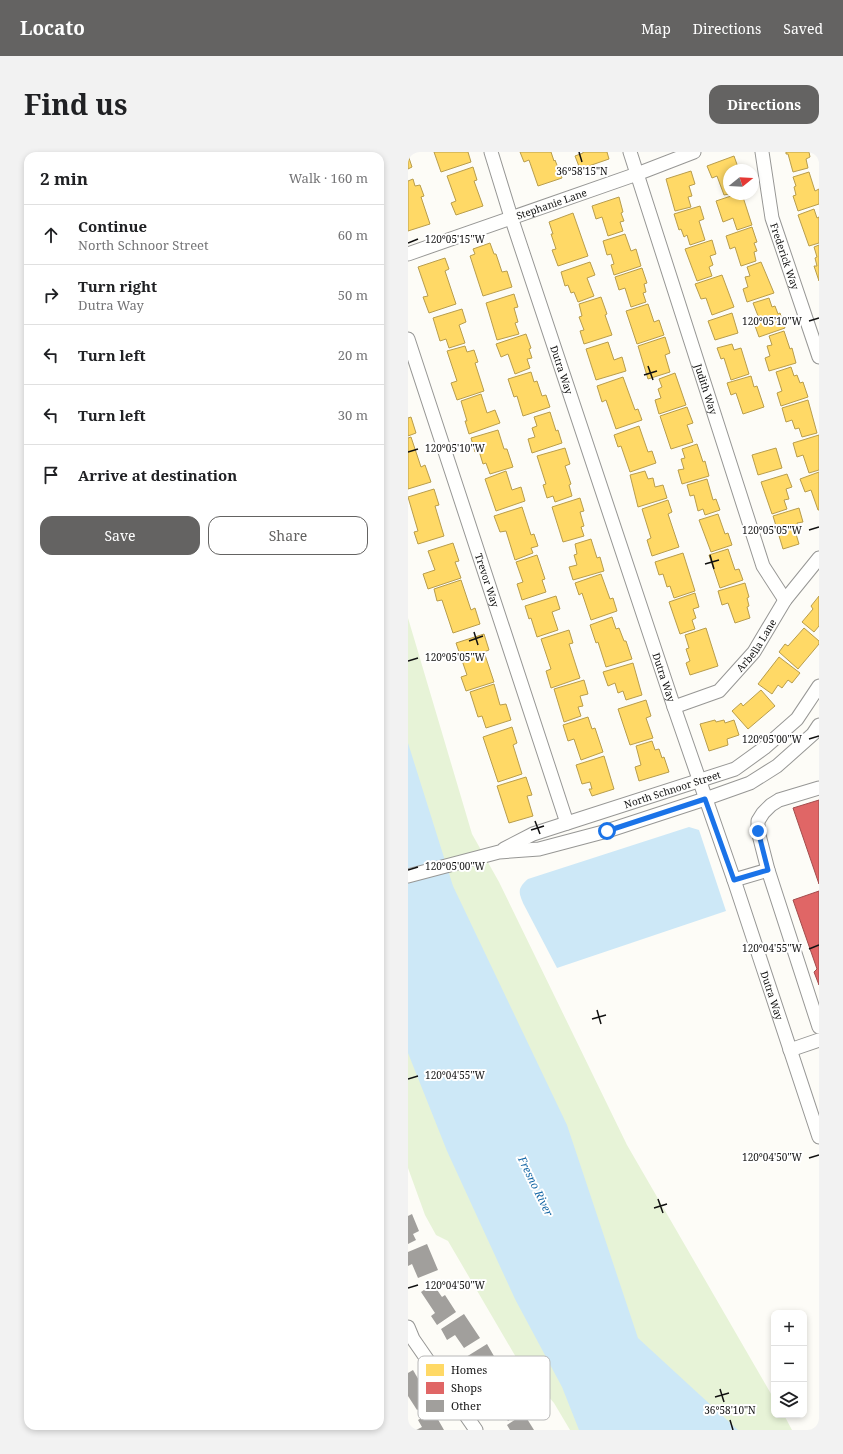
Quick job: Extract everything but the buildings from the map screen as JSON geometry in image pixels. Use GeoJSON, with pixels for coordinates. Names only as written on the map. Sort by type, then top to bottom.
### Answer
{"type":"FeatureCollection","features":[{"type":"Feature","properties":{"kind":"street","name":"Dutra Way"},"geometry":{"type":"LineString","coordinates":[[491,152],[511,217],[674,707],[734,880],[819,1137]]}},
{"type":"Feature","properties":{"kind":"street","name":"Judith Way"},"geometry":{"type":"LineString","coordinates":[[630,152],[763,566],[785,600]]}},
{"type":"Feature","properties":{"kind":"street","name":"Stephanie Lane"},"geometry":{"type":"LineString","coordinates":[[408,254],[637,174],[694,152]]}},
{"type":"Feature","properties":{"kind":"street","name":"Frederick Way"},"geometry":{"type":"LineString","coordinates":[[762,152],[772,218],[819,357]]}},
{"type":"Feature","properties":{"kind":"street","name":"Trevor Way"},"geometry":{"type":"LineString","coordinates":[[408,339],[567,823]]}},
{"type":"Feature","properties":{"kind":"street","name":"Arbella Lane"},"geometry":{"type":"LineString","coordinates":[[674,707],[719,691],[754,652],[785,600],[819,558]]}},
{"type":"Feature","properties":{"kind":"street","name":"North Schnoor Street"},"geometry":{"type":"LineString","coordinates":[[499,852],[533,834],[735,769],[764,748],[796,719],[819,686]]}},
{"type":"Feature","properties":{"kind":"street","name":"North Schnoor Street"},"geometry":{"type":"LineString","coordinates":[[408,876],[499,852],[539,848],[599,833],[750,783],[776,766],[813,734],[819,725]]}},
{"type":"Feature","properties":{"kind":"street"},"geometry":{"type":"LineString","coordinates":[[819,788],[779,800],[771,805],[758,821],[758,831],[768,870],[819,1027]]}},
{"type":"Feature","properties":{"kind":"street"},"geometry":{"type":"LineString","coordinates":[[734,880],[768,870]]}},
{"type":"Feature","properties":{"kind":"street"},"geometry":{"type":"LineString","coordinates":[[790,1050],[819,1040]]}},
{"type":"Feature","properties":{"kind":"street"},"geometry":{"type":"LineString","coordinates":[[410,1336],[424,1356]]}},
{"type":"Feature","properties":{"kind":"street"},"geometry":{"type":"LineString","coordinates":[[469,1420],[476,1430]]}},
{"type":"Feature","properties":{"kind":"green space"},"geometry":{"type":"Polygon","coordinates":[[[408,618],[472,834],[499,882],[627,1145],[771,1394],[771,1418],[786,1418],[792,1430],[570,1430],[550,1398],[550,1356],[515,1356],[448,1241],[436,1235],[425,1215],[408,1168],[408,618]]]}},
{"type":"Feature","properties":{"kind":"water","name":"Fresno River"},"geometry":{"type":"Polygon","coordinates":[[[408,743],[453,886],[567,1125],[638,1338],[738,1430],[579,1430],[562,1387],[550,1365],[550,1356],[545,1356],[515,1299],[447,1151],[408,1053],[408,743]]]}},
{"type":"Feature","properties":{"kind":"water"},"geometry":{"type":"Polygon","coordinates":[[[689,827],[699,830],[726,911],[557,968],[521,899],[520,890],[525,882],[528,879],[689,827]]]}},
{"type":"Feature","properties":{"kind":"route"},"geometry":{"type":"LineString","coordinates":[[607,831],[705,799],[734,880],[768,870],[763,856],[758,831]]}}]}
